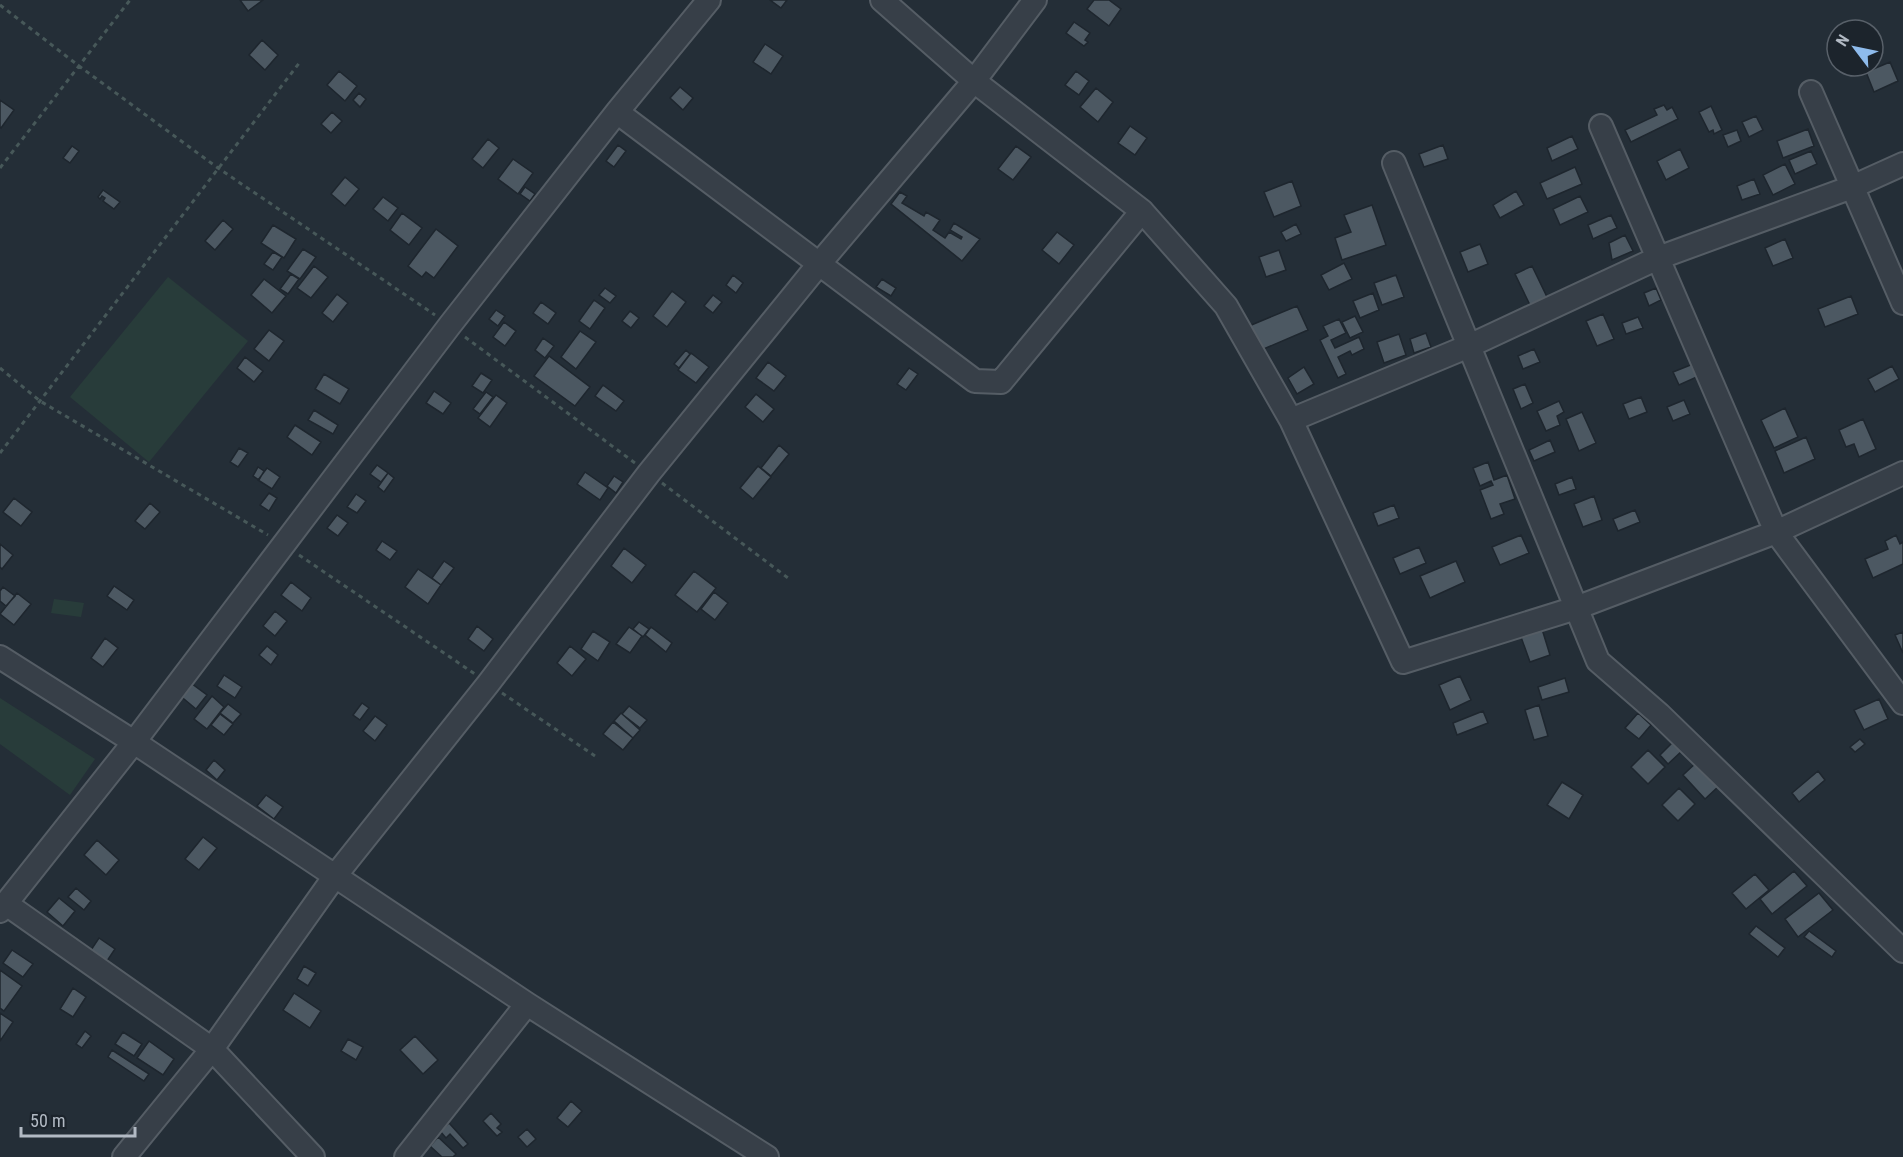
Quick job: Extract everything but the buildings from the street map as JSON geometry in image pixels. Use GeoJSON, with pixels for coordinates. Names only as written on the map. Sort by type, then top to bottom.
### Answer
{"type":"FeatureCollection","features":[{"type":"Feature","properties":{"kind":"street"},"geometry":{"type":"LineString","coordinates":[[313,1157],[212,1049],[3,907],[134,742],[450,326],[617,112],[709,0]]}},
{"type":"Feature","properties":{"kind":"street"},"geometry":{"type":"LineString","coordinates":[[882,0],[974,81],[1142,211],[1226,306],[1291,420],[1403,662],[1576,608],[1776,532],[1903,473]]}},
{"type":"Feature","properties":{"kind":"street"},"geometry":{"type":"LineString","coordinates":[[124,1157],[212,1049],[335,876],[488,684],[649,473],[819,264],[974,81],[1035,0]]}},
{"type":"Feature","properties":{"kind":"street"},"geometry":{"type":"LineString","coordinates":[[1811,92],[1903,303]]}},
{"type":"Feature","properties":{"kind":"street"},"geometry":{"type":"LineString","coordinates":[[617,112],[975,381],[1001,382],[1142,211]]}},
{"type":"Feature","properties":{"kind":"street"},"geometry":{"type":"LineString","coordinates":[[1601,126],[1776,532],[1903,703]]}},
{"type":"Feature","properties":{"kind":"street"},"geometry":{"type":"LineString","coordinates":[[1394,163],[1598,662],[1659,714],[1903,951]]}},
{"type":"Feature","properties":{"kind":"street"},"geometry":{"type":"LineString","coordinates":[[1291,420],[1468,346],[1658,258],[1852,187],[1903,164]]}},
{"type":"Feature","properties":{"kind":"street"},"geometry":{"type":"LineString","coordinates":[[0,657],[134,742],[527,1004],[767,1157]]}},
{"type":"Feature","properties":{"kind":"street"},"geometry":{"type":"LineString","coordinates":[[406,1157],[527,1004]]}},
{"type":"Feature","properties":{"kind":"path"},"geometry":{"type":"LineString","coordinates":[[0,168],[130,0]]}},
{"type":"Feature","properties":{"kind":"path"},"geometry":{"type":"LineString","coordinates":[[0,5],[79,66]]}},
{"type":"Feature","properties":{"kind":"path"},"geometry":{"type":"LineString","coordinates":[[0,453],[300,62]]}},
{"type":"Feature","properties":{"kind":"path"},"geometry":{"type":"LineString","coordinates":[[0,368],[40,401],[284,545],[595,756]]}},
{"type":"Feature","properties":{"kind":"green space"},"geometry":{"type":"Polygon","coordinates":[[[168,277],[248,341],[149,462],[70,397],[168,277]]]}},
{"type":"Feature","properties":{"kind":"green space"},"geometry":{"type":"Polygon","coordinates":[[[54,599],[84,603],[81,617],[51,613],[54,599]]]}},
{"type":"Feature","properties":{"kind":"green space"},"geometry":{"type":"Polygon","coordinates":[[[0,698],[95,759],[70,795],[0,744],[0,698]]]}}]}
